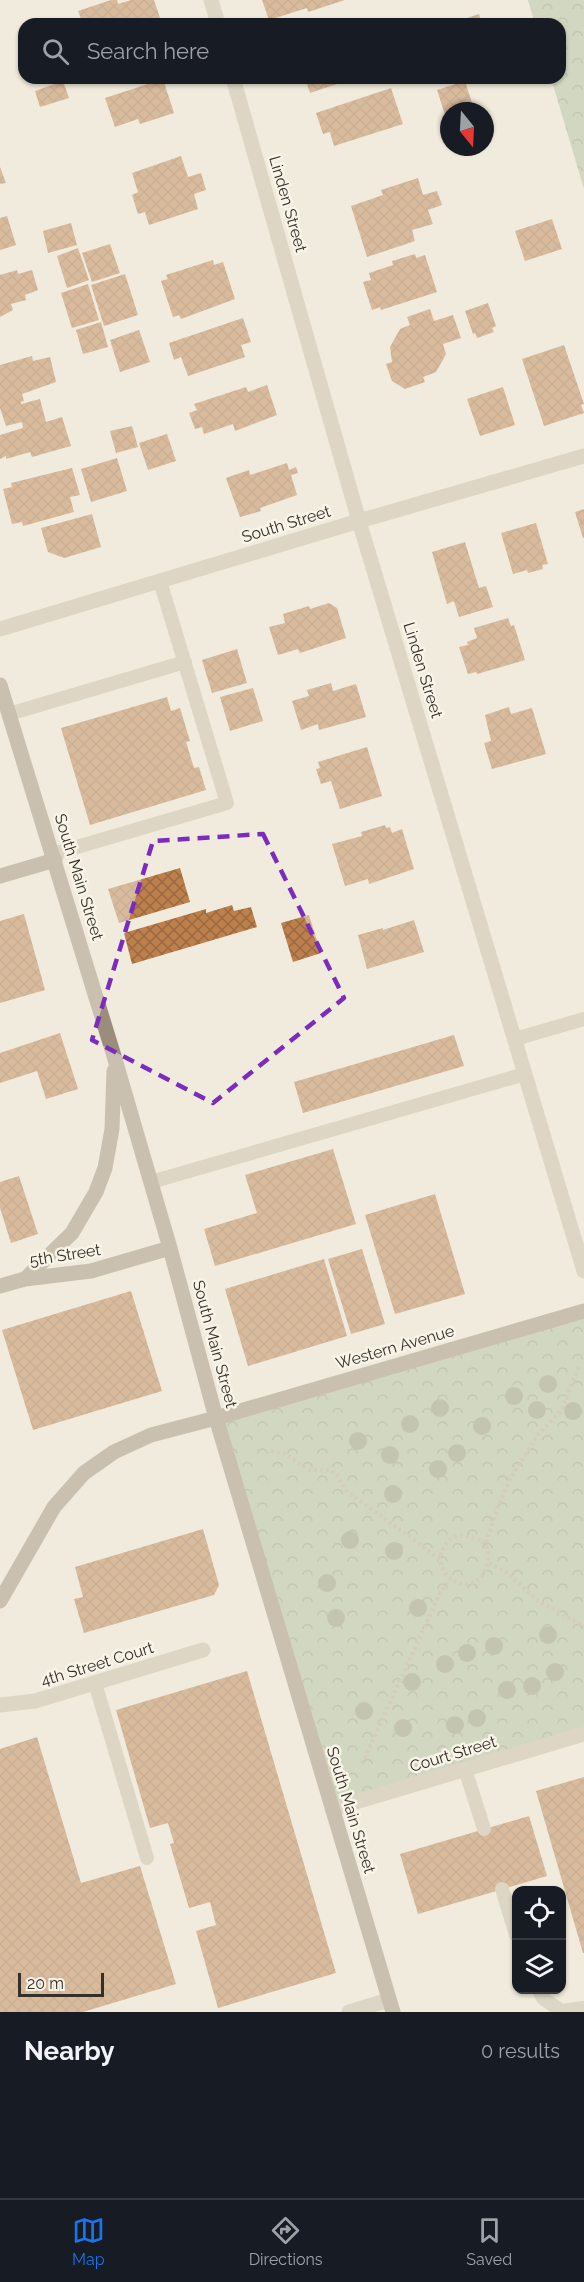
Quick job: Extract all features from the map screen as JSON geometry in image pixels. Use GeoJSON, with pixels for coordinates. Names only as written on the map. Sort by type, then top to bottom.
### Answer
{"type":"FeatureCollection","features":[{"type":"Feature","properties":{"kind":"main road","name":"South Main Street"},"geometry":{"type":"LineString","coordinates":[[0,686],[114,1056],[170,1248],[216,1418],[391,2006]]}},
{"type":"Feature","properties":{"kind":"main road"},"geometry":{"type":"LineString","coordinates":[[0,876],[54,857]]}},
{"type":"Feature","properties":{"kind":"main road"},"geometry":{"type":"LineString","coordinates":[[25,1279],[72,1233],[96,1192],[105,1168],[112,1129],[114,1056]]}},
{"type":"Feature","properties":{"kind":"main road","name":"5th Street"},"geometry":{"type":"LineString","coordinates":[[0,1286],[25,1279],[91,1271],[170,1248]]}},
{"type":"Feature","properties":{"kind":"main road","name":"Western Avenue"},"geometry":{"type":"LineString","coordinates":[[0,1601],[54,1507],[84,1473],[114,1452],[151,1435],[584,1311]]}},
{"type":"Feature","properties":{"kind":"street"},"geometry":{"type":"LineString","coordinates":[[211,0],[216,18]]}},
{"type":"Feature","properties":{"kind":"street","name":"Linden Street"},"geometry":{"type":"LineString","coordinates":[[235,84],[359,521],[584,1271]]}},
{"type":"Feature","properties":{"kind":"street","name":"South Street"},"geometry":{"type":"LineString","coordinates":[[0,629],[584,456]]}},
{"type":"Feature","properties":{"kind":"street","name":"4th Street Court"},"geometry":{"type":"LineString","coordinates":[[0,1705],[35,1701],[203,1650]]}},
{"type":"Feature","properties":{"kind":"street","name":"Court Street"},"geometry":{"type":"LineString","coordinates":[[332,1809],[584,1734]]}},
{"type":"Feature","properties":{"kind":"street"},"geometry":{"type":"LineString","coordinates":[[349,2012],[391,2006]]}},
{"type":"Feature","properties":{"kind":"lane"},"geometry":{"type":"LineString","coordinates":[[54,857],[227,803],[160,581]]}},
{"type":"Feature","properties":{"kind":"lane"},"geometry":{"type":"LineString","coordinates":[[9,714],[185,662]]}},
{"type":"Feature","properties":{"kind":"lane"},"geometry":{"type":"LineString","coordinates":[[514,1039],[584,1019]]}},
{"type":"Feature","properties":{"kind":"lane"},"geometry":{"type":"LineString","coordinates":[[151,1182],[525,1074]]}},
{"type":"Feature","properties":{"kind":"lane"},"geometry":{"type":"LineString","coordinates":[[95,1683],[147,1858]]}},
{"type":"Feature","properties":{"kind":"lane"},"geometry":{"type":"LineString","coordinates":[[465,1769],[484,1830]]}},
{"type":"Feature","properties":{"kind":"lane"},"geometry":{"type":"LineString","coordinates":[[502,1889],[512,1922]]}},
{"type":"Feature","properties":{"kind":"lane"},"geometry":{"type":"LineString","coordinates":[[541,1994],[543,1998],[561,2011],[584,2008]]}},
{"type":"Feature","properties":{"kind":"path"},"geometry":{"type":"LineString","coordinates":[[486,1543],[474,1536],[458,1535],[445,1544],[440,1558],[441,1567],[450,1580],[466,1584],[481,1578],[489,1563],[486,1543],[510,1479],[537,1436],[561,1411],[579,1366]]}},
{"type":"Feature","properties":{"kind":"path"},"geometry":{"type":"LineString","coordinates":[[271,1451],[285,1454],[309,1470],[330,1470],[337,1475],[345,1490],[440,1558]]}},
{"type":"Feature","properties":{"kind":"path"},"geometry":{"type":"LineString","coordinates":[[489,1563],[506,1572],[537,1600],[584,1626]]}},
{"type":"Feature","properties":{"kind":"path"},"geometry":{"type":"LineString","coordinates":[[362,1764],[440,1593],[450,1580]]}},
{"type":"Feature","properties":{"kind":"highlighted area"},"geometry":{"type":"Polygon","coordinates":[[[263,834],[344,998],[213,1103],[92,1040],[153,841],[263,834]]]}},
{"type":"Feature","properties":{"kind":"green space"},"geometry":{"type":"Polygon","coordinates":[[[528,0],[584,0],[584,189],[553,84],[566,84],[566,18],[533,18],[528,0]]]}},
{"type":"Feature","properties":{"kind":"green space"},"geometry":{"type":"Polygon","coordinates":[[[584,1311],[584,1734],[332,1809],[216,1418],[584,1311]]]}},
{"type":"Feature","properties":{"kind":"building"},"geometry":{"type":"Polygon","coordinates":[[[111,0],[117,0],[118,4],[131,0],[154,0],[160,18],[81,18],[78,11],[111,0]]]}},
{"type":"Feature","properties":{"kind":"building"},"geometry":{"type":"Polygon","coordinates":[[[262,0],[345,0],[308,12],[307,8],[268,18],[262,0]]]}},
{"type":"Feature","properties":{"kind":"building"},"geometry":{"type":"Polygon","coordinates":[[[479,14],[480,18],[467,18],[479,14]]]}},
{"type":"Feature","properties":{"kind":"building"},"geometry":{"type":"Polygon","coordinates":[[[55,84],[64,84],[69,98],[40,107],[35,91],[55,84]]]}},
{"type":"Feature","properties":{"kind":"building"},"geometry":{"type":"Polygon","coordinates":[[[148,84],[165,84],[174,113],[140,124],[138,119],[115,127],[105,98],[148,84]]]}},
{"type":"Feature","properties":{"kind":"building"},"geometry":{"type":"Polygon","coordinates":[[[307,84],[337,84],[310,93],[307,84]]]}},
{"type":"Feature","properties":{"kind":"building"},"geometry":{"type":"Polygon","coordinates":[[[456,84],[466,84],[472,102],[441,102],[437,90],[456,84]]]}},
{"type":"Feature","properties":{"kind":"building"},"geometry":{"type":"Polygon","coordinates":[[[391,88],[403,124],[334,146],[330,132],[323,134],[316,113],[391,88]]]}},
{"type":"Feature","properties":{"kind":"building"},"geometry":{"type":"Polygon","coordinates":[[[181,156],[188,177],[201,173],[206,190],[194,194],[198,209],[149,225],[145,212],[138,214],[132,195],[138,192],[132,173],[181,156]]]}},
{"type":"Feature","properties":{"kind":"building"},"geometry":{"type":"Polygon","coordinates":[[[0,167],[6,183],[0,184],[0,167]]]}},
{"type":"Feature","properties":{"kind":"building"},"geometry":{"type":"Polygon","coordinates":[[[418,178],[423,195],[437,191],[442,205],[428,210],[433,224],[412,230],[415,241],[367,257],[351,206],[383,195],[381,190],[418,178]]]}},
{"type":"Feature","properties":{"kind":"building"},"geometry":{"type":"Polygon","coordinates":[[[7,216],[16,245],[0,250],[0,218],[7,216]]]}},
{"type":"Feature","properties":{"kind":"building"},"geometry":{"type":"Polygon","coordinates":[[[552,219],[562,249],[525,261],[515,231],[552,219]]]}},
{"type":"Feature","properties":{"kind":"building"},"geometry":{"type":"Polygon","coordinates":[[[71,223],[77,245],[48,253],[43,231],[71,223]]]}},
{"type":"Feature","properties":{"kind":"building"},"geometry":{"type":"Polygon","coordinates":[[[110,244],[120,273],[92,282],[82,253],[110,244]]]}},
{"type":"Feature","properties":{"kind":"building"},"geometry":{"type":"Polygon","coordinates":[[[78,248],[89,280],[67,288],[57,256],[78,248]]]}},
{"type":"Feature","properties":{"kind":"building"},"geometry":{"type":"Polygon","coordinates":[[[415,254],[416,258],[425,255],[437,292],[381,310],[380,307],[372,310],[363,282],[371,280],[369,273],[393,265],[392,261],[415,254]]]}},
{"type":"Feature","properties":{"kind":"building"},"geometry":{"type":"Polygon","coordinates":[[[213,260],[214,265],[223,262],[235,299],[181,319],[179,315],[173,317],[161,281],[168,279],[166,275],[213,260]]]}},
{"type":"Feature","properties":{"kind":"building"},"geometry":{"type":"Polygon","coordinates":[[[17,270],[18,274],[32,270],[38,290],[25,295],[26,300],[11,304],[13,310],[0,317],[0,275],[17,270]]]}},
{"type":"Feature","properties":{"kind":"building"},"geometry":{"type":"Polygon","coordinates":[[[125,274],[138,315],[104,326],[91,285],[125,274]]]}},
{"type":"Feature","properties":{"kind":"building"},"geometry":{"type":"Polygon","coordinates":[[[88,284],[99,320],[72,328],[61,293],[88,284]]]}},
{"type":"Feature","properties":{"kind":"building"},"geometry":{"type":"Polygon","coordinates":[[[488,303],[496,326],[492,328],[494,332],[477,338],[475,333],[473,334],[465,311],[488,303]]]}},
{"type":"Feature","properties":{"kind":"building"},"geometry":{"type":"Polygon","coordinates":[[[430,309],[434,321],[453,315],[461,338],[443,344],[446,354],[436,372],[423,377],[425,382],[405,389],[392,381],[386,364],[392,362],[390,347],[400,329],[410,325],[407,317],[430,309]]]}},
{"type":"Feature","properties":{"kind":"building"},"geometry":{"type":"Polygon","coordinates":[[[243,318],[251,342],[241,345],[245,357],[188,376],[181,357],[174,360],[169,343],[243,318]]]}},
{"type":"Feature","properties":{"kind":"building"},"geometry":{"type":"Polygon","coordinates":[[[101,322],[108,347],[83,354],[76,330],[101,322]]]}},
{"type":"Feature","properties":{"kind":"building"},"geometry":{"type":"Polygon","coordinates":[[[139,330],[150,362],[120,372],[110,340],[139,330]]]}},
{"type":"Feature","properties":{"kind":"building"},"geometry":{"type":"Polygon","coordinates":[[[564,345],[584,404],[581,405],[584,413],[544,426],[522,359],[564,345]]]}},
{"type":"Feature","properties":{"kind":"building"},"geometry":{"type":"Polygon","coordinates":[[[32,356],[33,361],[50,357],[56,382],[22,394],[24,401],[21,404],[40,399],[46,422],[62,417],[71,446],[32,457],[30,452],[0,459],[0,435],[23,428],[22,422],[6,426],[0,408],[0,365],[32,356]]]}},
{"type":"Feature","properties":{"kind":"building"},"geometry":{"type":"Polygon","coordinates":[[[267,385],[277,415],[235,431],[233,424],[204,434],[202,427],[195,429],[189,413],[197,410],[194,404],[246,387],[248,392],[267,385]]]}},
{"type":"Feature","properties":{"kind":"building"},"geometry":{"type":"Polygon","coordinates":[[[503,387],[515,425],[480,436],[467,399],[503,387]]]}},
{"type":"Feature","properties":{"kind":"building"},"geometry":{"type":"Polygon","coordinates":[[[132,426],[138,447],[116,453],[110,431],[132,426]]]}},
{"type":"Feature","properties":{"kind":"building"},"geometry":{"type":"Polygon","coordinates":[[[167,434],[176,461],[148,470],[139,443],[167,434]]]}},
{"type":"Feature","properties":{"kind":"building"},"geometry":{"type":"Polygon","coordinates":[[[117,458],[127,491],[91,502],[81,469],[117,458]]]}},
{"type":"Feature","properties":{"kind":"building"},"geometry":{"type":"Polygon","coordinates":[[[287,463],[289,470],[296,467],[298,473],[291,475],[297,495],[260,508],[261,511],[240,517],[226,478],[249,470],[250,475],[287,463]]]}},
{"type":"Feature","properties":{"kind":"building"},"geometry":{"type":"Polygon","coordinates":[[[72,468],[80,495],[70,497],[74,512],[23,526],[22,522],[12,524],[3,489],[12,487],[11,483],[72,468]]]}},
{"type":"Feature","properties":{"kind":"building"},"geometry":{"type":"Polygon","coordinates":[[[584,509],[584,538],[583,538],[575,512],[584,509]]]}},
{"type":"Feature","properties":{"kind":"building"},"geometry":{"type":"Polygon","coordinates":[[[92,514],[101,547],[64,558],[48,552],[41,528],[92,514]]]}},
{"type":"Feature","properties":{"kind":"building"},"geometry":{"type":"Polygon","coordinates":[[[536,523],[548,564],[542,565],[543,569],[513,574],[501,533],[536,523]]]}},
{"type":"Feature","properties":{"kind":"building"},"geometry":{"type":"Polygon","coordinates":[[[465,542],[479,588],[486,586],[493,607],[459,617],[454,601],[447,604],[432,552],[465,542]]]}},
{"type":"Feature","properties":{"kind":"building"},"geometry":{"type":"Polygon","coordinates":[[[329,603],[337,608],[346,638],[300,653],[298,649],[278,655],[269,627],[285,623],[283,614],[329,603]]]}},
{"type":"Feature","properties":{"kind":"building"},"geometry":{"type":"Polygon","coordinates":[[[508,618],[511,626],[514,625],[525,660],[477,674],[476,672],[468,674],[459,647],[468,645],[467,642],[477,638],[474,628],[508,618]]]}},
{"type":"Feature","properties":{"kind":"building"},"geometry":{"type":"Polygon","coordinates":[[[237,649],[247,683],[212,693],[202,660],[237,649]]]}},
{"type":"Feature","properties":{"kind":"building"},"geometry":{"type":"Polygon","coordinates":[[[331,683],[333,691],[356,684],[366,717],[319,730],[318,724],[301,730],[292,701],[309,696],[307,690],[331,683]]]}},
{"type":"Feature","properties":{"kind":"building"},"geometry":{"type":"Polygon","coordinates":[[[253,688],[263,721],[230,731],[220,697],[253,688]]]}},
{"type":"Feature","properties":{"kind":"building"},"geometry":{"type":"Polygon","coordinates":[[[167,697],[171,711],[180,708],[190,741],[186,742],[194,768],[199,767],[206,790],[90,825],[61,728],[167,697]]]}},
{"type":"Feature","properties":{"kind":"building"},"geometry":{"type":"Polygon","coordinates":[[[509,707],[511,714],[532,708],[546,754],[492,769],[484,743],[491,741],[485,715],[509,707]]]}},
{"type":"Feature","properties":{"kind":"building"},"geometry":{"type":"Polygon","coordinates":[[[367,747],[382,796],[340,809],[331,781],[321,784],[316,769],[320,768],[318,762],[367,747]]]}},
{"type":"Feature","properties":{"kind":"building"},"geometry":{"type":"Polygon","coordinates":[[[385,825],[386,828],[390,827],[392,833],[402,829],[414,869],[369,884],[368,879],[345,886],[332,844],[362,836],[361,832],[385,825]]]}},
{"type":"Feature","properties":{"kind":"building"},"geometry":{"type":"Polygon","coordinates":[[[180,868],[190,902],[119,923],[108,889],[180,868]]]}},
{"type":"Feature","properties":{"kind":"building"},"geometry":{"type":"Polygon","coordinates":[[[232,905],[234,911],[251,907],[257,927],[132,964],[124,933],[206,909],[206,913],[232,905]]]}},
{"type":"Feature","properties":{"kind":"building"},"geometry":{"type":"Polygon","coordinates":[[[24,914],[45,990],[0,1003],[0,921],[24,914]]]}},
{"type":"Feature","properties":{"kind":"building"},"geometry":{"type":"Polygon","coordinates":[[[309,915],[321,953],[293,962],[281,923],[309,915]]]}},
{"type":"Feature","properties":{"kind":"building"},"geometry":{"type":"Polygon","coordinates":[[[414,920],[424,952],[367,969],[358,935],[414,920]]]}},
{"type":"Feature","properties":{"kind":"building"},"geometry":{"type":"Polygon","coordinates":[[[60,1033],[78,1089],[46,1099],[37,1071],[0,1083],[0,1053],[60,1033]]]}},
{"type":"Feature","properties":{"kind":"building"},"geometry":{"type":"Polygon","coordinates":[[[454,1035],[464,1066],[303,1113],[294,1082],[454,1035]]]}},
{"type":"Feature","properties":{"kind":"building"},"geometry":{"type":"Polygon","coordinates":[[[333,1149],[356,1224],[215,1266],[204,1229],[257,1213],[245,1175],[333,1149]]]}},
{"type":"Feature","properties":{"kind":"building"},"geometry":{"type":"Polygon","coordinates":[[[19,1176],[38,1234],[11,1243],[0,1208],[0,1182],[19,1176]]]}},
{"type":"Feature","properties":{"kind":"building"},"geometry":{"type":"Polygon","coordinates":[[[435,1194],[465,1294],[395,1314],[365,1215],[435,1194]]]}},
{"type":"Feature","properties":{"kind":"building"},"geometry":{"type":"Polygon","coordinates":[[[362,1249],[385,1324],[351,1334],[328,1259],[362,1249]]]}},
{"type":"Feature","properties":{"kind":"building"},"geometry":{"type":"Polygon","coordinates":[[[324,1259],[347,1336],[248,1366],[225,1289],[324,1259]]]}},
{"type":"Feature","properties":{"kind":"building"},"geometry":{"type":"Polygon","coordinates":[[[131,1291],[162,1391],[33,1430],[2,1330],[131,1291]]]}},
{"type":"Feature","properties":{"kind":"building"},"geometry":{"type":"Polygon","coordinates":[[[203,1529],[219,1585],[214,1595],[84,1633],[74,1599],[83,1597],[75,1567],[203,1529]]]}},
{"type":"Feature","properties":{"kind":"building"},"geometry":{"type":"Polygon","coordinates":[[[247,1671],[336,1973],[218,2008],[196,1931],[216,1925],[210,1902],[189,1908],[170,1844],[174,1843],[168,1823],[150,1828],[116,1710],[247,1671]]]}},
{"type":"Feature","properties":{"kind":"building"},"geometry":{"type":"Polygon","coordinates":[[[37,1737],[81,1883],[140,1866],[176,1984],[83,2012],[0,2012],[0,1749],[37,1737]]]}},
{"type":"Feature","properties":{"kind":"building"},"geometry":{"type":"Polygon","coordinates":[[[584,1777],[584,1953],[566,1894],[566,1886],[564,1886],[536,1791],[584,1777]]]}},
{"type":"Feature","properties":{"kind":"building"},"geometry":{"type":"Polygon","coordinates":[[[529,1816],[547,1876],[418,1914],[400,1854],[529,1816]]]}}]}
